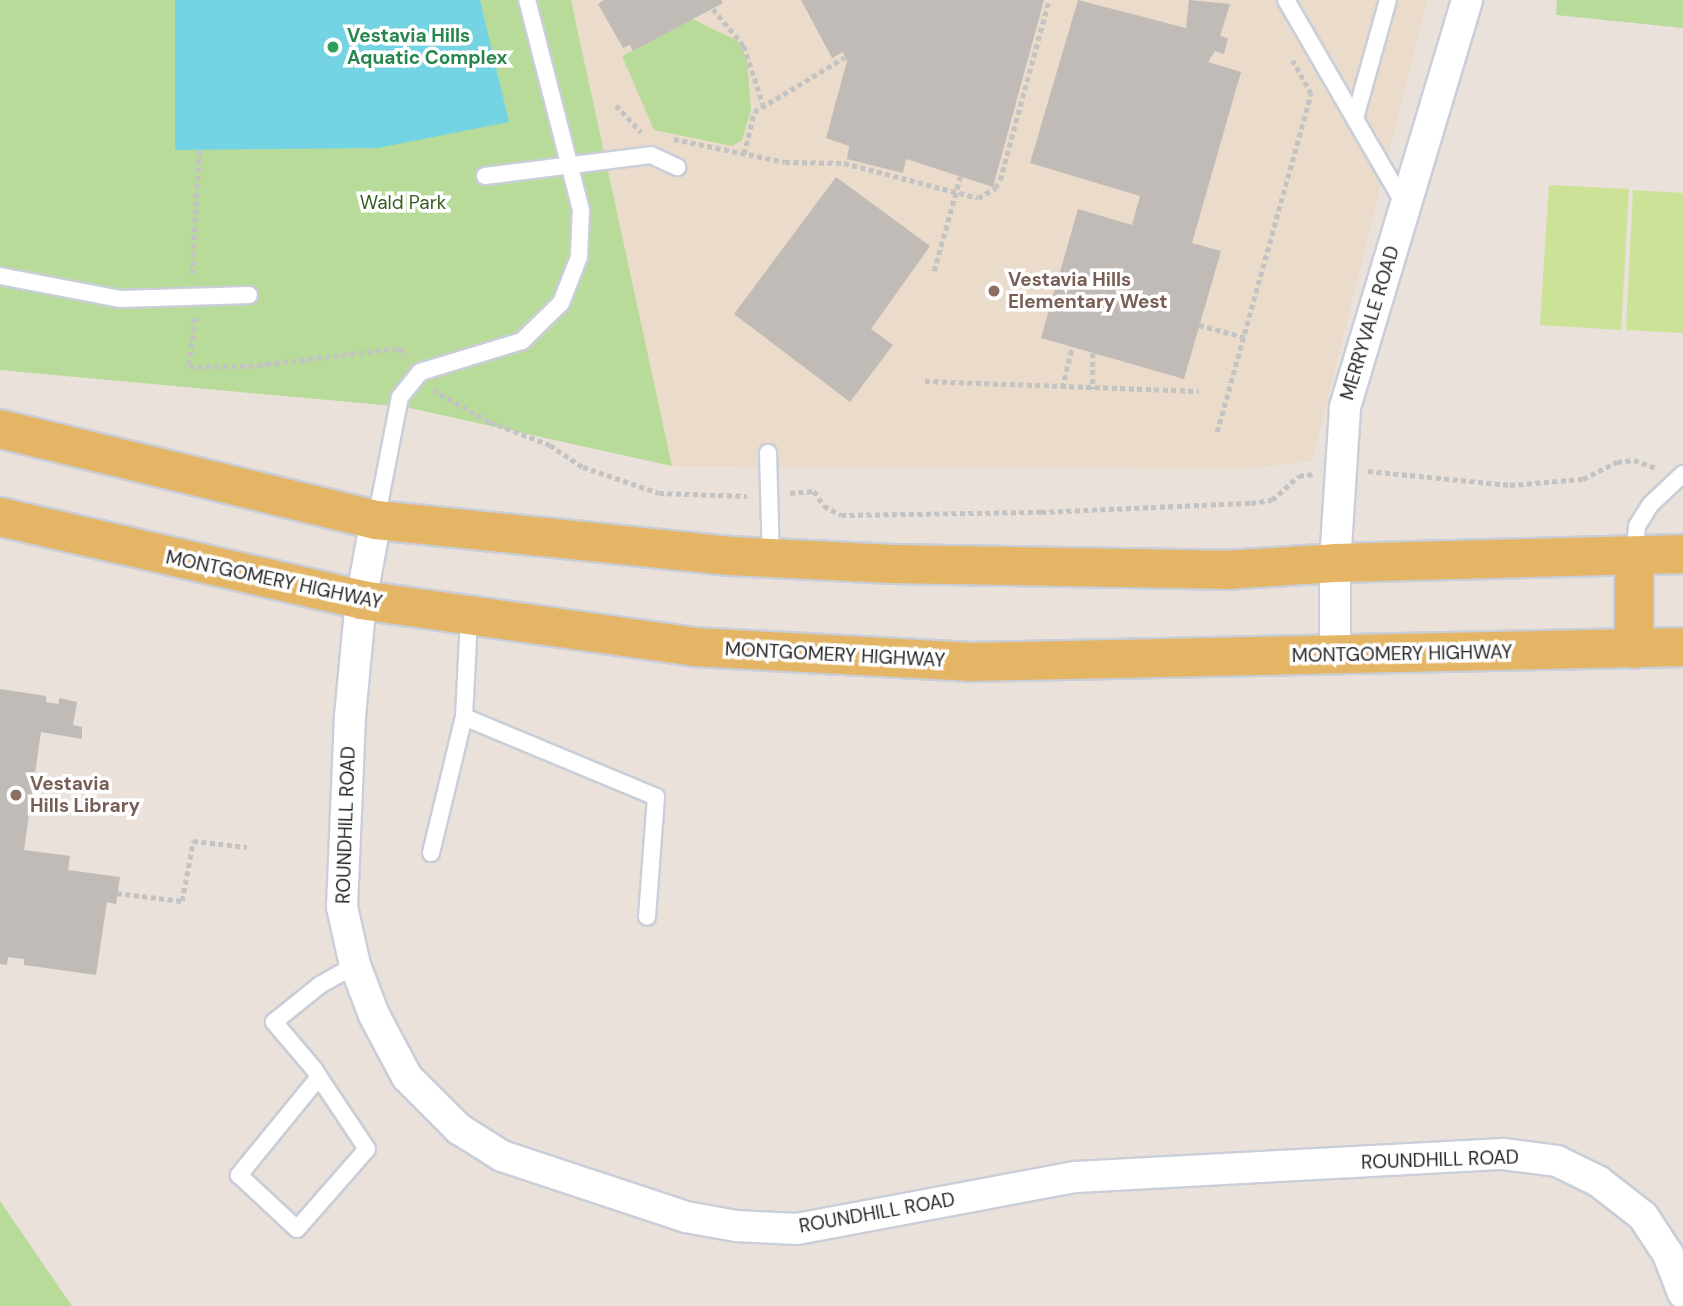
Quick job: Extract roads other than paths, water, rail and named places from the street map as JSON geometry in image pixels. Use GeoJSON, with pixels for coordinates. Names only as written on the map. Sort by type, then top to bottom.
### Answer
{"type":"FeatureCollection","features":[{"type":"Feature","properties":{"kind":"main road"},"geometry":{"type":"LineString","coordinates":[[0,429],[376,520],[771,558],[1225,570],[1335,563],[1683,554]]}},
{"type":"Feature","properties":{"kind":"main road","name":"MONTGOMERY HIGHWAY"},"geometry":{"type":"LineString","coordinates":[[0,517],[361,600],[695,647],[969,663],[1683,647]]}},
{"type":"Feature","properties":{"kind":"main road"},"geometry":{"type":"LineString","coordinates":[[1634,556],[1634,649]]}},
{"type":"Feature","properties":{"kind":"street","name":"MERRYVALE ROAD"},"geometry":{"type":"LineString","coordinates":[[1335,656],[1335,563],[1345,407],[1467,0]]}},
{"type":"Feature","properties":{"kind":"street","name":"ROUNDHILL ROAD"},"geometry":{"type":"LineString","coordinates":[[376,520],[361,600],[342,894],[355,965],[374,1015],[407,1077],[459,1129],[502,1156],[686,1217],[736,1226],[797,1229],[1076,1177],[1503,1154],[1557,1161],[1598,1181],[1643,1216],[1668,1254],[1683,1293]]}},
{"type":"Feature","properties":{"kind":"lane"},"geometry":{"type":"LineString","coordinates":[[376,520],[400,397],[420,372],[522,341],[561,303],[579,257],[581,210],[527,0]]}},
{"type":"Feature","properties":{"kind":"lane"},"geometry":{"type":"LineString","coordinates":[[1286,0],[1405,205]]}},
{"type":"Feature","properties":{"kind":"lane"},"geometry":{"type":"LineString","coordinates":[[1355,118],[1388,0]]}},
{"type":"Feature","properties":{"kind":"lane"},"geometry":{"type":"LineString","coordinates":[[485,176],[651,155],[677,167]]}},
{"type":"Feature","properties":{"kind":"lane"},"geometry":{"type":"LineString","coordinates":[[0,276],[121,299],[249,295]]}},
{"type":"Feature","properties":{"kind":"lane"},"geometry":{"type":"LineString","coordinates":[[768,453],[771,558]]}},
{"type":"Feature","properties":{"kind":"lane"},"geometry":{"type":"LineString","coordinates":[[1634,556],[1637,526],[1651,504],[1682,475]]}},
{"type":"Feature","properties":{"kind":"lane"},"geometry":{"type":"LineString","coordinates":[[431,853],[464,717],[469,617]]}},
{"type":"Feature","properties":{"kind":"lane"},"geometry":{"type":"LineString","coordinates":[[464,717],[656,797],[648,917]]}},
{"type":"Feature","properties":{"kind":"lane"},"geometry":{"type":"LineString","coordinates":[[319,1077],[239,1175],[297,1230],[367,1149],[319,1077],[274,1022],[320,985],[355,965]]}},
{"type":"Feature","properties":{"kind":"water","name":"Vestavia Hills Aquatic Complex"},"geometry":{"type":"Polygon","coordinates":[[[175,0],[480,0],[509,122],[378,148],[175,150],[175,0]]]}},
{"type":"Feature","properties":{"kind":"place","name":"Vestavia Hills Aquatic Complex"},"geometry":{"type":"Point","coordinates":[333,47]}},
{"type":"Feature","properties":{"kind":"place","name":"Vestavia Hills Elementary West"},"geometry":{"type":"Point","coordinates":[994,291]}},
{"type":"Feature","properties":{"kind":"place","name":"Vestavia Hills Library"},"geometry":{"type":"Point","coordinates":[16,795]}},
{"type":"Feature","properties":{"kind":"park label","name":"Wald Park"},"geometry":{"type":"Point","coordinates":[403,203]}}]}
